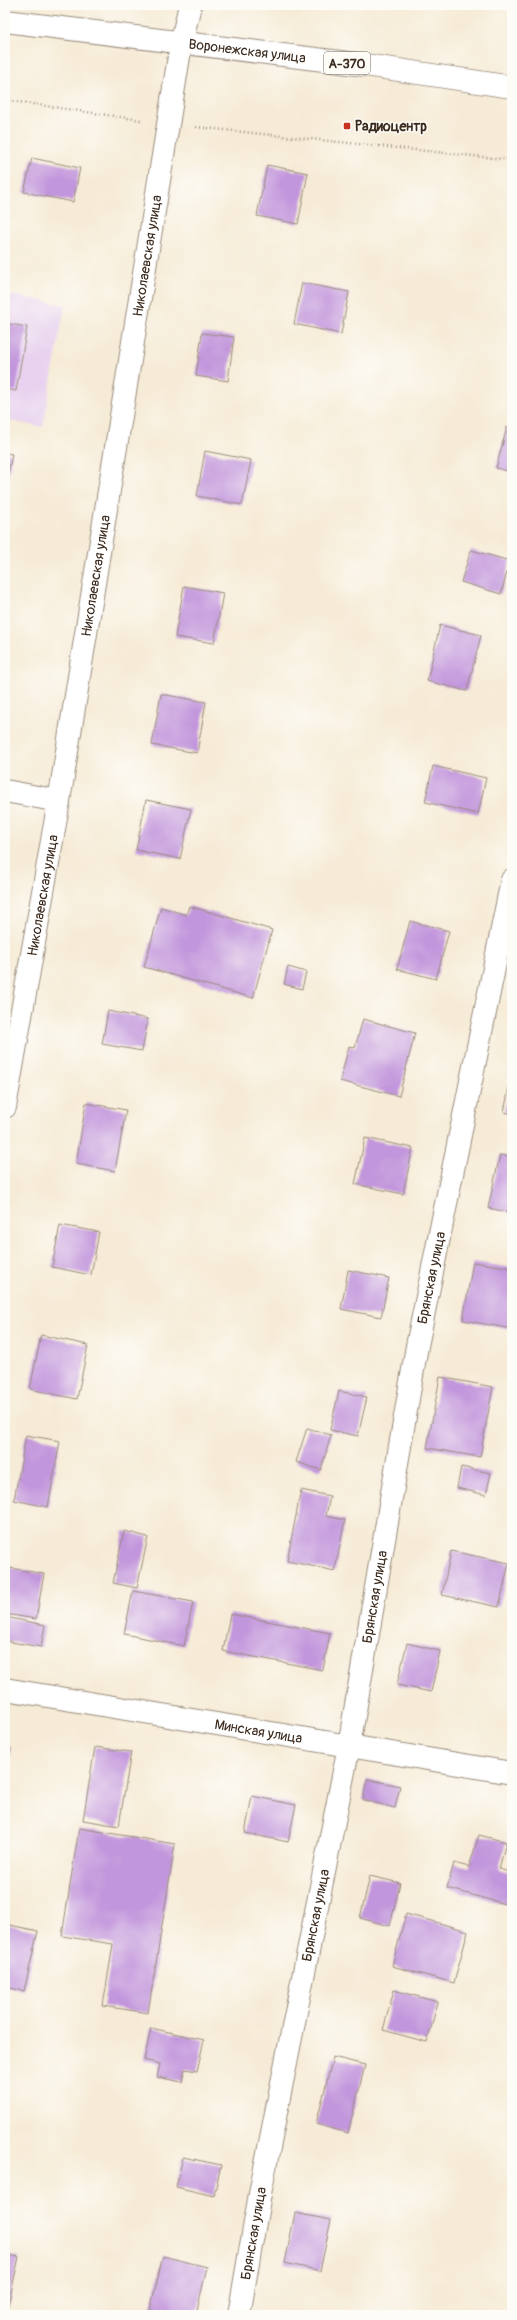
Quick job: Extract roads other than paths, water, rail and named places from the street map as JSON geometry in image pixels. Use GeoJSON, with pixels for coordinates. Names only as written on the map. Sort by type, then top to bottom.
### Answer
{"type":"FeatureCollection","features":[{"type":"Feature","properties":{"kind":"main road","name":"Николаевская улица"},"geometry":{"type":"LineString","coordinates":[[5,1107],[59,801],[181,44],[190,5]]}},
{"type":"Feature","properties":{"kind":"main road","name":"Воронежская улица"},"geometry":{"type":"LineString","coordinates":[[5,21],[181,44],[365,65],[512,87]]}},
{"type":"Feature","properties":{"kind":"main road"},"geometry":{"type":"LineString","coordinates":[[5,791],[59,801]]}},
{"type":"Feature","properties":{"kind":"main road","name":"Брянская улица"},"geometry":{"type":"LineString","coordinates":[[239,2315],[261,2188],[349,1746],[417,1346],[512,880]]}},
{"type":"Feature","properties":{"kind":"main road","name":"Минская улица"},"geometry":{"type":"LineString","coordinates":[[5,1689],[512,1773]]}},
{"type":"Feature","properties":{"kind":"place","name":"Радиоцентр"},"geometry":{"type":"Point","coordinates":[347,126]}}]}
